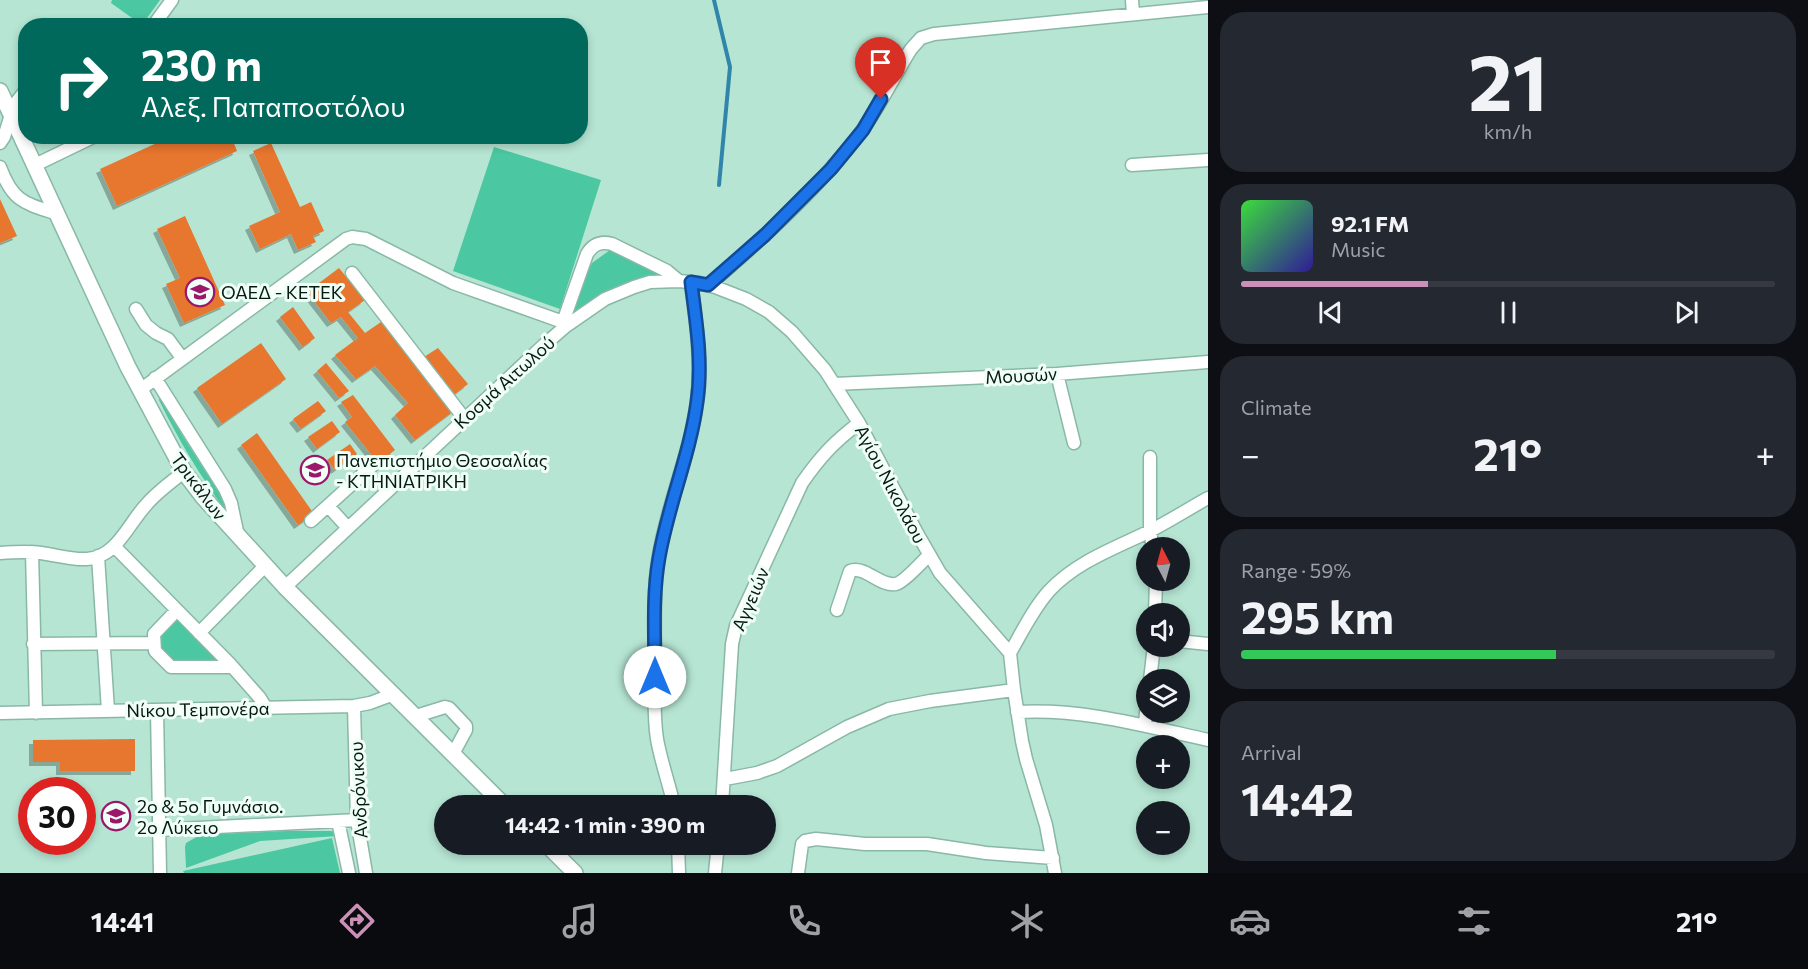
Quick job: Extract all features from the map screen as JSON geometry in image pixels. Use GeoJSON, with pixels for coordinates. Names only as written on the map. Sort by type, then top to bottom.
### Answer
{"type":"FeatureCollection","features":[{"type":"Feature","properties":{"kind":"main road","name":"Τρικάλων"},"geometry":{"type":"LineString","coordinates":[[0,91],[18,130]]}},
{"type":"Feature","properties":{"kind":"main road","name":"Τρικάλων"},"geometry":{"type":"LineString","coordinates":[[25,144],[140,390],[184,472],[202,497],[285,587],[495,795]]}},
{"type":"Feature","properties":{"kind":"main road"},"geometry":{"type":"LineString","coordinates":[[557,855],[575,873]]}},
{"type":"Feature","properties":{"kind":"street"},"geometry":{"type":"LineString","coordinates":[[159,18],[172,0]]}},
{"type":"Feature","properties":{"kind":"street"},"geometry":{"type":"LineString","coordinates":[[1132,0],[1133,14]]}},
{"type":"Feature","properties":{"kind":"street"},"geometry":{"type":"LineString","coordinates":[[708,285],[765,235],[831,169],[863,130],[911,49],[921,38],[934,34],[1208,7]]}},
{"type":"Feature","properties":{"kind":"street"},"geometry":{"type":"LineString","coordinates":[[0,143],[4,137],[10,113],[18,98]]}},
{"type":"Feature","properties":{"kind":"street"},"geometry":{"type":"LineString","coordinates":[[35,165],[78,144]]}},
{"type":"Feature","properties":{"kind":"street"},"geometry":{"type":"LineString","coordinates":[[1132,165],[1208,160]]}},
{"type":"Feature","properties":{"kind":"street"},"geometry":{"type":"LineString","coordinates":[[0,167],[10,189],[21,201],[58,214]]}},
{"type":"Feature","properties":{"kind":"street"},"geometry":{"type":"LineString","coordinates":[[140,390],[345,239],[352,237],[366,239],[453,283],[565,324],[587,254],[597,244],[605,242],[612,244],[685,282],[698,338],[699,387],[681,474],[663,533],[656,574],[655,606],[655,726],[658,748],[671,795]]}},
{"type":"Feature","properties":{"kind":"street"},"geometry":{"type":"LineString","coordinates":[[352,273],[464,418]]}},
{"type":"Feature","properties":{"kind":"street","name":"Αγίου Νικολάου"},"geometry":{"type":"LineString","coordinates":[[565,324],[605,299],[650,282],[685,282],[708,285],[738,296],[769,312],[792,332],[825,370],[859,423],[929,555],[945,579],[1010,654]]}},
{"type":"Feature","properties":{"kind":"street"},"geometry":{"type":"LineString","coordinates":[[136,309],[146,325],[168,339],[182,358]]}},
{"type":"Feature","properties":{"kind":"street","name":"Κοσμά Αιτωλού"},"geometry":{"type":"LineString","coordinates":[[285,587],[565,324]]}},
{"type":"Feature","properties":{"kind":"street","name":"Μουσών"},"geometry":{"type":"LineString","coordinates":[[834,384],[1057,374],[1208,362]]}},
{"type":"Feature","properties":{"kind":"street"},"geometry":{"type":"LineString","coordinates":[[1057,374],[1074,443]]}},
{"type":"Feature","properties":{"kind":"street"},"geometry":{"type":"LineString","coordinates":[[155,378],[225,489],[231,503],[239,537]]}},
{"type":"Feature","properties":{"kind":"street","name":"Αγγειών"},"geometry":{"type":"LineString","coordinates":[[723,795],[732,644],[736,626],[802,483],[837,440],[859,423]]}},
{"type":"Feature","properties":{"kind":"street"},"geometry":{"type":"LineString","coordinates":[[1150,457],[1151,537]]}},
{"type":"Feature","properties":{"kind":"street"},"geometry":{"type":"LineString","coordinates":[[311,521],[373,465]]}},
{"type":"Feature","properties":{"kind":"street"},"geometry":{"type":"LineString","coordinates":[[0,553],[32,552],[82,559],[99,556],[114,546],[145,505],[184,472]]}},
{"type":"Feature","properties":{"kind":"street"},"geometry":{"type":"LineString","coordinates":[[1055,873],[1046,825],[1026,759],[1017,712],[1010,654],[1038,605],[1059,582],[1083,564],[1150,531],[1208,498]]}},
{"type":"Feature","properties":{"kind":"street"},"geometry":{"type":"LineString","coordinates":[[328,506],[348,528]]}},
{"type":"Feature","properties":{"kind":"street"},"geometry":{"type":"LineString","coordinates":[[114,546],[232,666],[266,708]]}},
{"type":"Feature","properties":{"kind":"street"},"geometry":{"type":"LineString","coordinates":[[32,552],[36,713]]}},
{"type":"Feature","properties":{"kind":"street"},"geometry":{"type":"LineString","coordinates":[[837,610],[850,571],[853,569],[895,584],[903,581],[929,555]]}},
{"type":"Feature","properties":{"kind":"street"},"geometry":{"type":"LineString","coordinates":[[99,556],[108,711]]}},
{"type":"Feature","properties":{"kind":"street"},"geometry":{"type":"LineString","coordinates":[[199,633],[265,566]]}},
{"type":"Feature","properties":{"kind":"street"},"geometry":{"type":"LineString","coordinates":[[177,610],[154,634],[155,651],[171,667],[232,666]]}},
{"type":"Feature","properties":{"kind":"street"},"geometry":{"type":"LineString","coordinates":[[1190,642],[1208,644]]}},
{"type":"Feature","properties":{"kind":"street"},"geometry":{"type":"LineString","coordinates":[[33,644],[154,643]]}},
{"type":"Feature","properties":{"kind":"street"},"geometry":{"type":"LineString","coordinates":[[725,778],[757,773],[777,766],[847,727],[889,709],[915,703],[1014,690]]}},
{"type":"Feature","properties":{"kind":"street","name":"Νίκου Τεμπονέρα"},"geometry":{"type":"LineString","coordinates":[[0,713],[354,706],[394,694]]}},
{"type":"Feature","properties":{"kind":"street","name":"Ανδρόνικου"},"geometry":{"type":"LineString","coordinates":[[354,706],[357,820],[366,873]]}},
{"type":"Feature","properties":{"kind":"street"},"geometry":{"type":"LineString","coordinates":[[416,716],[445,707],[464,722],[466,730],[453,754]]}},
{"type":"Feature","properties":{"kind":"street"},"geometry":{"type":"LineString","coordinates":[[157,710],[160,873]]}},
{"type":"Feature","properties":{"kind":"street"},"geometry":{"type":"LineString","coordinates":[[1017,712],[1054,711],[1136,718]]}},
{"type":"Feature","properties":{"kind":"street"},"geometry":{"type":"LineString","coordinates":[[1157,723],[1208,740]]}},
{"type":"Feature","properties":{"kind":"street"},"geometry":{"type":"LineString","coordinates":[[159,830],[357,820]]}},
{"type":"Feature","properties":{"kind":"street"},"geometry":{"type":"LineString","coordinates":[[338,821],[349,873]]}},
{"type":"Feature","properties":{"kind":"street"},"geometry":{"type":"LineString","coordinates":[[798,873],[802,844],[809,839],[865,844],[927,844],[986,853],[1053,858]]}},
{"type":"Feature","properties":{"kind":"street"},"geometry":{"type":"LineString","coordinates":[[678,855],[678,873]]}},
{"type":"Feature","properties":{"kind":"street"},"geometry":{"type":"LineString","coordinates":[[715,873],[717,855]]}},
{"type":"Feature","properties":{"kind":"green space"},"geometry":{"type":"Polygon","coordinates":[[[112,0],[160,0],[147,18],[132,18],[111,3],[112,0]]]}},
{"type":"Feature","properties":{"kind":"green space"},"geometry":{"type":"Polygon","coordinates":[[[494,147],[601,180],[560,309],[453,271],[494,147]]]}},
{"type":"Feature","properties":{"kind":"green space"},"geometry":{"type":"Polygon","coordinates":[[[610,250],[615,250],[664,274],[634,280],[574,312],[592,263],[610,250]]]}},
{"type":"Feature","properties":{"kind":"green space"},"geometry":{"type":"Polygon","coordinates":[[[163,395],[182,435],[224,500],[228,510],[226,511],[216,498],[182,443],[159,400],[159,397],[163,395]]]}},
{"type":"Feature","properties":{"kind":"green space"},"geometry":{"type":"Polygon","coordinates":[[[179,612],[230,665],[172,665],[157,650],[156,636],[179,612]]]}},
{"type":"Feature","properties":{"kind":"green space"},"geometry":{"type":"Polygon","coordinates":[[[330,831],[336,832],[338,836],[260,841],[186,868],[186,843],[200,835],[330,831]]]}},
{"type":"Feature","properties":{"kind":"green space"},"geometry":{"type":"Polygon","coordinates":[[[332,838],[340,873],[184,873],[183,871],[332,838]]]}},
{"type":"Feature","properties":{"kind":"building"},"geometry":{"type":"Polygon","coordinates":[[[155,144],[234,144],[237,151],[117,206],[100,169],[155,144]]]}},
{"type":"Feature","properties":{"kind":"building"},"geometry":{"type":"Polygon","coordinates":[[[271,144],[300,207],[311,202],[324,231],[313,236],[316,242],[298,250],[291,234],[260,249],[249,226],[280,212],[253,151],[271,144]]]}},
{"type":"Feature","properties":{"kind":"building"},"geometry":{"type":"Polygon","coordinates":[[[0,199],[17,236],[0,243],[0,199]]]}},
{"type":"Feature","properties":{"kind":"building"},"geometry":{"type":"Polygon","coordinates":[[[185,216],[225,305],[184,323],[166,284],[180,278],[157,229],[185,216]]]}},
{"type":"Feature","properties":{"kind":"building"},"geometry":{"type":"Polygon","coordinates":[[[339,268],[365,300],[348,312],[365,333],[381,322],[455,410],[415,440],[395,415],[408,403],[375,366],[356,379],[335,355],[358,338],[341,317],[331,323],[307,292],[339,268]]]}},
{"type":"Feature","properties":{"kind":"building"},"geometry":{"type":"Polygon","coordinates":[[[293,307],[315,338],[303,347],[280,317],[293,307]]]}},
{"type":"Feature","properties":{"kind":"building"},"geometry":{"type":"Polygon","coordinates":[[[261,343],[286,379],[222,424],[197,388],[261,343]]]}},
{"type":"Feature","properties":{"kind":"building"},"geometry":{"type":"Polygon","coordinates":[[[438,348],[468,384],[455,394],[424,357],[438,348]]]}},
{"type":"Feature","properties":{"kind":"building"},"geometry":{"type":"Polygon","coordinates":[[[326,363],[349,391],[339,398],[317,371],[326,363]]]}},
{"type":"Feature","properties":{"kind":"building"},"geometry":{"type":"Polygon","coordinates":[[[353,395],[395,450],[378,463],[345,422],[352,417],[341,402],[353,395]]]}},
{"type":"Feature","properties":{"kind":"building"},"geometry":{"type":"Polygon","coordinates":[[[318,401],[326,411],[301,429],[293,419],[318,401]]]}},
{"type":"Feature","properties":{"kind":"building"},"geometry":{"type":"Polygon","coordinates":[[[332,421],[340,432],[317,449],[308,437],[332,421]]]}},
{"type":"Feature","properties":{"kind":"building"},"geometry":{"type":"Polygon","coordinates":[[[257,433],[314,514],[298,525],[241,445],[257,433]]]}},
{"type":"Feature","properties":{"kind":"building"},"geometry":{"type":"Polygon","coordinates":[[[350,444],[357,454],[335,470],[327,460],[350,444]]]}},
{"type":"Feature","properties":{"kind":"building"},"geometry":{"type":"Polygon","coordinates":[[[135,739],[135,771],[60,771],[60,762],[33,762],[33,740],[135,739]]]}},
{"type":"Feature","properties":{"kind":"waterway"},"geometry":{"type":"LineString","coordinates":[[714,0],[730,67],[719,185]]}},
{"type":"Feature","properties":{"kind":"place","name":"ΟΑΕΔ - ΚΕΤΕΚ"},"geometry":{"type":"Point","coordinates":[200,292]}},
{"type":"Feature","properties":{"kind":"place","name":"Πανεπιστήμιο Θεσσαλίας - ΚΤΗΝΙΑΤΡΙΚΗ"},"geometry":{"type":"Point","coordinates":[315,470]}},
{"type":"Feature","properties":{"kind":"place","name":"2ο & 5ο Γυμνάσιο. 2ο Λύκειο"},"geometry":{"type":"Point","coordinates":[116,816]}},
{"type":"Feature","properties":{"kind":"route"},"geometry":{"type":"LineString","coordinates":[[655,677],[655,606],[658,560],[669,509],[689,443],[699,387],[698,338],[691,282],[708,285],[765,235],[831,169],[863,130],[881,99]]}}]}
